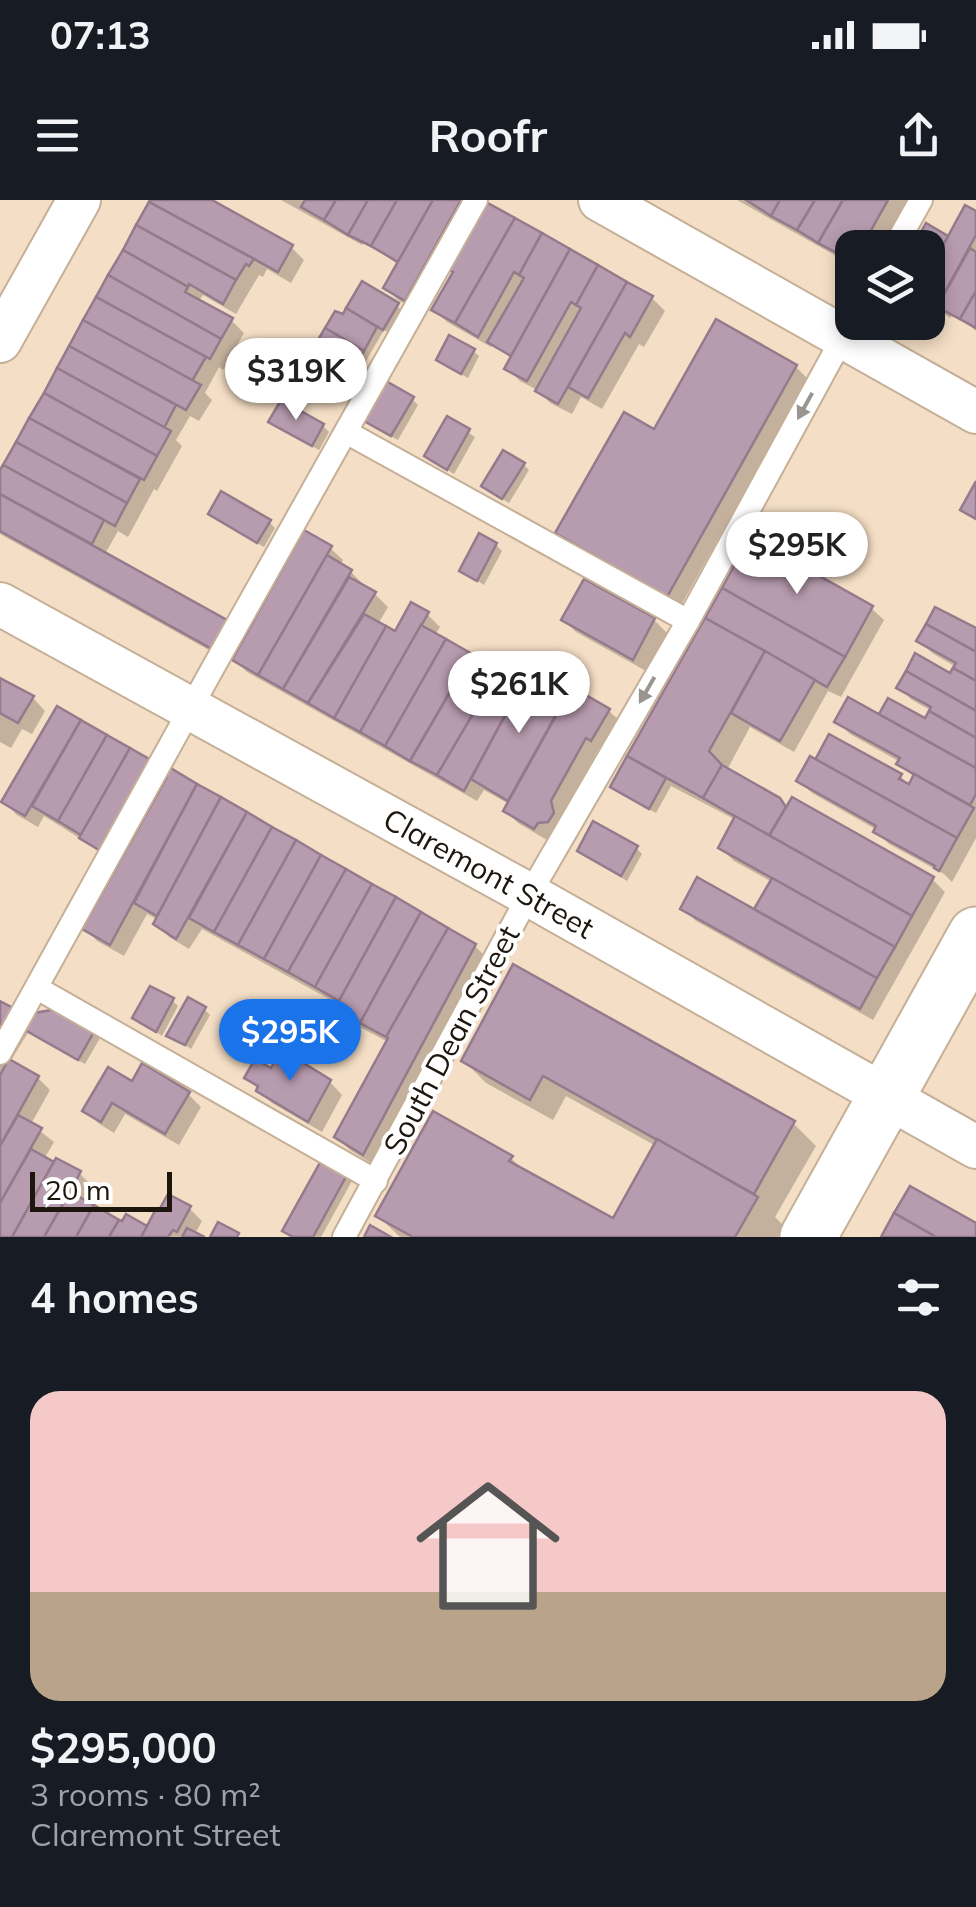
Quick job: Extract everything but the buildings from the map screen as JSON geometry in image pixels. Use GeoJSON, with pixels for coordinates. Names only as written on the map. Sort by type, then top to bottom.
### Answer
{"type":"FeatureCollection","features":[{"type":"Feature","properties":{"kind":"street"},"geometry":{"type":"LineString","coordinates":[[0,341],[79,200]]}},
{"type":"Feature","properties":{"kind":"street"},"geometry":{"type":"LineString","coordinates":[[600,200],[835,322]]}},
{"type":"Feature","properties":{"kind":"street"},"geometry":{"type":"LineString","coordinates":[[865,340],[976,412]]}},
{"type":"Feature","properties":{"kind":"street","name":"Claremont Street"},"geometry":{"type":"LineString","coordinates":[[0,604],[976,1147]]}},
{"type":"Feature","properties":{"kind":"street"},"geometry":{"type":"LineString","coordinates":[[808,1237],[976,935]]}},
{"type":"Feature","properties":{"kind":"lane"},"geometry":{"type":"LineString","coordinates":[[0,1053],[476,200]]}},
{"type":"Feature","properties":{"kind":"lane"},"geometry":{"type":"LineString","coordinates":[[904,230],[921,200]]}},
{"type":"Feature","properties":{"kind":"lane","name":"South Dean Street"},"geometry":{"type":"LineString","coordinates":[[344,1237],[529,895],[688,621],[842,340]]}},
{"type":"Feature","properties":{"kind":"lane"},"geometry":{"type":"LineString","coordinates":[[346,432],[688,621]]}},
{"type":"Feature","properties":{"kind":"lane"},"geometry":{"type":"LineString","coordinates":[[37,988],[376,1180]]}}]}
